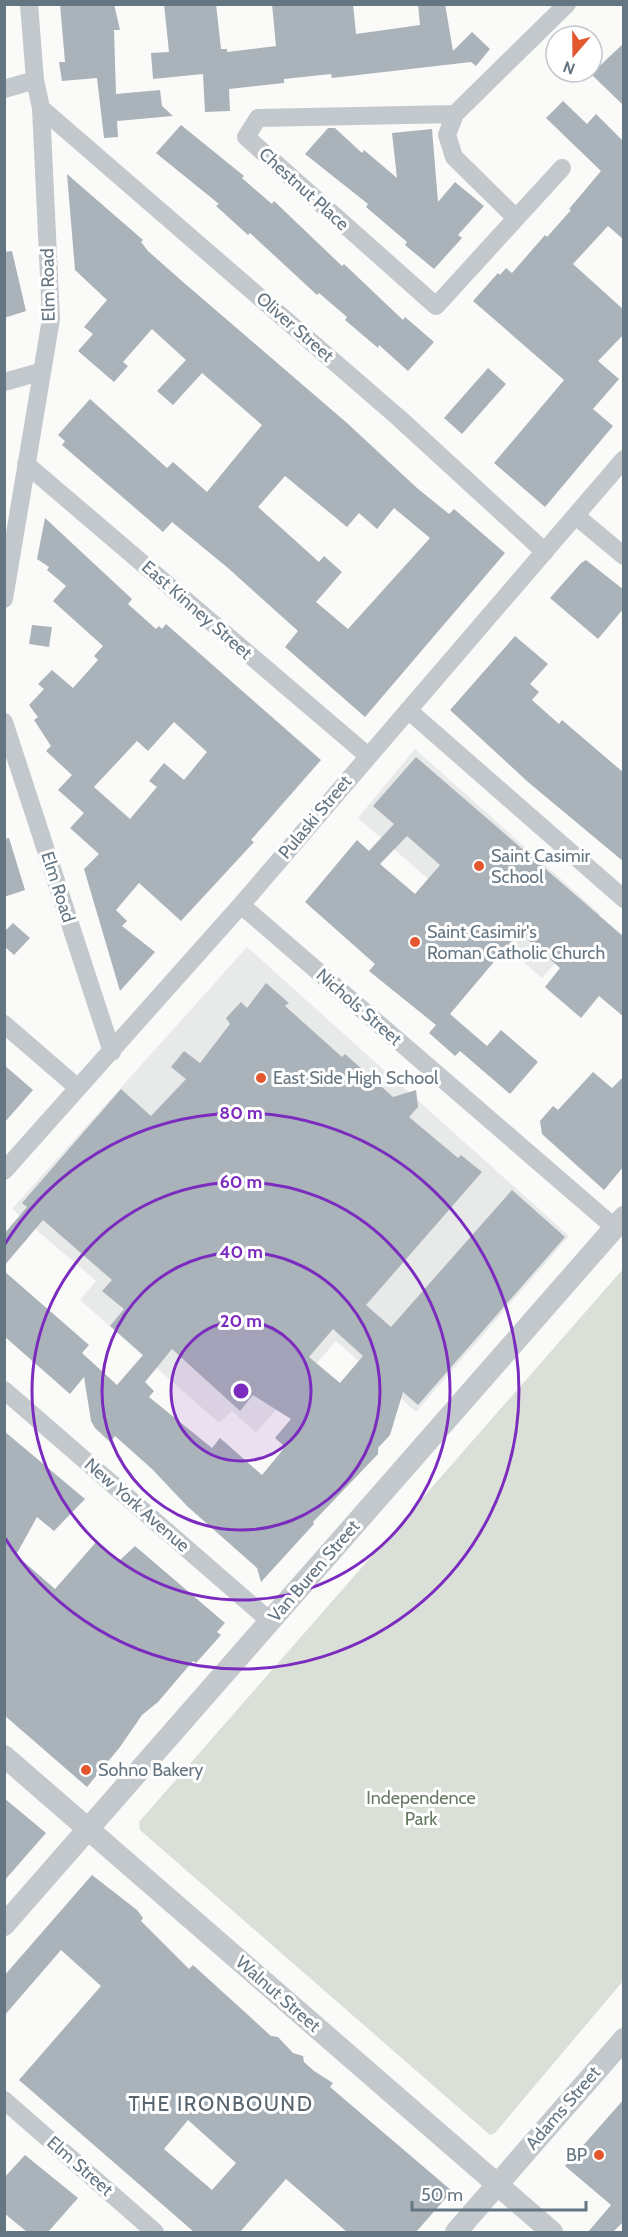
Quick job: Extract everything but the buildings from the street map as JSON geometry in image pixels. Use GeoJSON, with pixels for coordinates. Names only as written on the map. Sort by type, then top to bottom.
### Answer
{"type":"FeatureCollection","features":[{"type":"Feature","properties":{"kind":"street","name":"Elm Road"},"geometry":{"type":"LineString","coordinates":[[4,599],[40,372],[51,319],[41,108],[35,80],[29,4]]}},
{"type":"Feature","properties":{"kind":"street"},"geometry":{"type":"LineString","coordinates":[[516,218],[454,157],[447,135],[455,114],[567,4]]}},
{"type":"Feature","properties":{"kind":"street"},"geometry":{"type":"LineString","coordinates":[[4,89],[35,80]]}},
{"type":"Feature","properties":{"kind":"street","name":"Oliver Street"},"geometry":{"type":"LineString","coordinates":[[41,108],[399,418],[545,552]]}},
{"type":"Feature","properties":{"kind":"street","name":"Chestnut Place"},"geometry":{"type":"LineString","coordinates":[[455,114],[258,118],[246,138],[436,306],[562,168]]}},
{"type":"Feature","properties":{"kind":"street"},"geometry":{"type":"LineString","coordinates":[[4,382],[40,372]]}},
{"type":"Feature","properties":{"kind":"street","name":"Pulaski Street"},"geometry":{"type":"LineString","coordinates":[[4,1171],[241,905],[367,755],[624,459]]}},
{"type":"Feature","properties":{"kind":"street","name":"East Kinney Street"},"geometry":{"type":"LineString","coordinates":[[26,464],[367,755]]}},
{"type":"Feature","properties":{"kind":"street"},"geometry":{"type":"LineString","coordinates":[[576,516],[624,556]]}},
{"type":"Feature","properties":{"kind":"street"},"geometry":{"type":"LineString","coordinates":[[408,710],[624,899]]}},
{"type":"Feature","properties":{"kind":"street","name":"Elm Road"},"geometry":{"type":"LineString","coordinates":[[4,722],[112,1052]]}},
{"type":"Feature","properties":{"kind":"street","name":"Nichols Street"},"geometry":{"type":"LineString","coordinates":[[241,905],[619,1222]]}},
{"type":"Feature","properties":{"kind":"street"},"geometry":{"type":"LineString","coordinates":[[4,1024],[78,1088]]}},
{"type":"Feature","properties":{"kind":"street","name":"Van Buren Street"},"geometry":{"type":"LineString","coordinates":[[4,1925],[619,1222]]}},
{"type":"Feature","properties":{"kind":"street","name":"New York Avenue"},"geometry":{"type":"LineString","coordinates":[[4,1390],[270,1621]]}},
{"type":"Feature","properties":{"kind":"street","name":"Walnut Street"},"geometry":{"type":"LineString","coordinates":[[4,1756],[552,2232]]}},
{"type":"Feature","properties":{"kind":"street","name":"Adams Street"},"geometry":{"type":"LineString","coordinates":[[456,2232],[624,2039]]}},
{"type":"Feature","properties":{"kind":"street","name":"Elm Street"},"geometry":{"type":"LineString","coordinates":[[4,2100],[155,2232]]}},
{"type":"Feature","properties":{"kind":"shaded area","name":"Saint Casimir School"},"geometry":{"type":"Polygon","coordinates":[[[415,749],[600,914],[542,978],[358,818],[415,749]]]}},
{"type":"Feature","properties":{"kind":"shaded area","name":"East Side High School"},"geometry":{"type":"Polygon","coordinates":[[[247,947],[569,1236],[416,1412],[336,1341],[256,1433],[232,1411],[219,1423],[80,1300],[96,1281],[12,1209],[247,947]]]}},
{"type":"Feature","properties":{"kind":"green space","name":"Independence Park"},"geometry":{"type":"Polygon","coordinates":[[[623,1269],[623,1981],[495,2133],[490,2135],[140,1830],[139,1822],[623,1269]]]}},
{"type":"Feature","properties":{"kind":"place","name":"Saint Casimir School"},"geometry":{"type":"Point","coordinates":[479,866]}},
{"type":"Feature","properties":{"kind":"place","name":"Saint Casimir's Roman Catholic Church"},"geometry":{"type":"Point","coordinates":[415,942]}},
{"type":"Feature","properties":{"kind":"place","name":"East Side High School"},"geometry":{"type":"Point","coordinates":[261,1078]}},
{"type":"Feature","properties":{"kind":"place","name":"Sohno Bakery"},"geometry":{"type":"Point","coordinates":[86,1770]}},
{"type":"Feature","properties":{"kind":"place","name":"BP"},"geometry":{"type":"Point","coordinates":[599,2155]}},
{"type":"Feature","properties":{"kind":"district","name":"THE IRONBOUND"},"geometry":{"type":"Point","coordinates":[221,2104]}}]}
